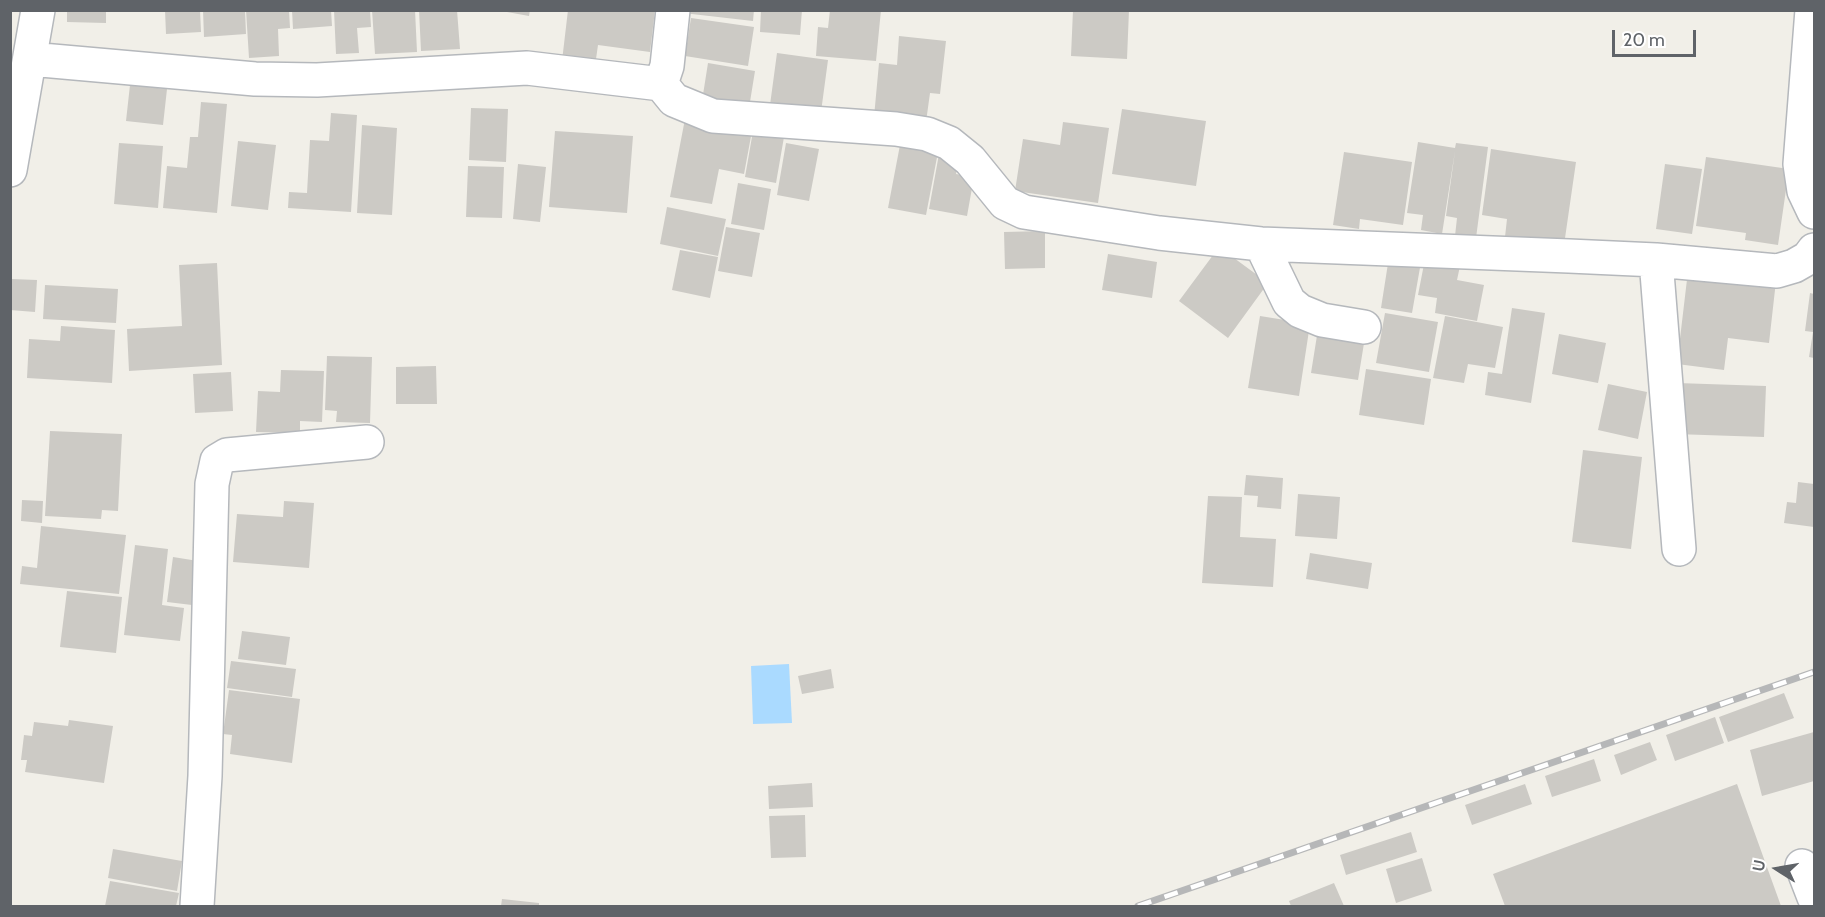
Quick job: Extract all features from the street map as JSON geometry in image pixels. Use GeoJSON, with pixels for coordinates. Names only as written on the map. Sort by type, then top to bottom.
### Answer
{"type":"FeatureCollection","features":[{"type":"Feature","properties":{"kind":"street"},"geometry":{"type":"LineString","coordinates":[[10,17],[32,10]]}},
{"type":"Feature","properties":{"kind":"street"},"geometry":{"type":"LineString","coordinates":[[10,170],[38,10]]}},
{"type":"Feature","properties":{"kind":"street"},"geometry":{"type":"LineString","coordinates":[[661,84],[667,66],[673,10]]}},
{"type":"Feature","properties":{"kind":"street"},"geometry":{"type":"LineString","coordinates":[[1812,10],[1800,165],[1804,191],[1815,212]]}},
{"type":"Feature","properties":{"kind":"street"},"geometry":{"type":"LineString","coordinates":[[30,59],[255,80],[317,80],[527,68],[661,84],[674,100],[713,116],[896,129],[927,134],[949,143],[970,160],[1005,204],[1024,212],[1159,233],[1261,244],[1656,260],[1777,271],[1794,266],[1808,258],[1815,250]]}},
{"type":"Feature","properties":{"kind":"street"},"geometry":{"type":"LineString","coordinates":[[1261,244],[1288,302],[1300,311],[1322,320],[1364,327]]}},
{"type":"Feature","properties":{"kind":"street"},"geometry":{"type":"LineString","coordinates":[[1656,260],[1679,549]]}},
{"type":"Feature","properties":{"kind":"street"},"geometry":{"type":"LineString","coordinates":[[197,906],[206,776],[213,484],[217,460],[227,455],[367,442]]}},
{"type":"Feature","properties":{"kind":"street"},"geometry":{"type":"LineString","coordinates":[[1802,866],[1815,897]]}},
{"type":"Feature","properties":{"kind":"water"},"geometry":{"type":"Polygon","coordinates":[[[789,664],[792,723],[753,724],[751,666],[789,664]]]}},
{"type":"Feature","properties":{"kind":"building"},"geometry":{"type":"Polygon","coordinates":[[[67,10],[106,10],[106,23],[67,22],[67,10]]]}},
{"type":"Feature","properties":{"kind":"building"},"geometry":{"type":"Polygon","coordinates":[[[165,10],[200,10],[201,32],[166,34],[165,10]]]}},
{"type":"Feature","properties":{"kind":"building"},"geometry":{"type":"Polygon","coordinates":[[[203,10],[245,10],[246,34],[204,37],[203,10]]]}},
{"type":"Feature","properties":{"kind":"building"},"geometry":{"type":"Polygon","coordinates":[[[246,10],[289,10],[290,28],[278,29],[279,56],[249,58],[246,10]]]}},
{"type":"Feature","properties":{"kind":"building"},"geometry":{"type":"Polygon","coordinates":[[[292,10],[331,10],[332,26],[293,29],[292,10]]]}},
{"type":"Feature","properties":{"kind":"building"},"geometry":{"type":"Polygon","coordinates":[[[334,10],[370,10],[371,27],[357,28],[359,53],[336,54],[334,10]]]}},
{"type":"Feature","properties":{"kind":"building"},"geometry":{"type":"Polygon","coordinates":[[[372,10],[415,10],[417,52],[375,54],[372,10]]]}},
{"type":"Feature","properties":{"kind":"building"},"geometry":{"type":"Polygon","coordinates":[[[419,10],[457,10],[460,49],[421,51],[419,10]]]}},
{"type":"Feature","properties":{"kind":"building"},"geometry":{"type":"Polygon","coordinates":[[[496,10],[530,10],[529,16],[496,10]]]}},
{"type":"Feature","properties":{"kind":"building"},"geometry":{"type":"Polygon","coordinates":[[[568,10],[655,10],[650,52],[598,45],[595,66],[562,61],[568,10]]]}},
{"type":"Feature","properties":{"kind":"building"},"geometry":{"type":"Polygon","coordinates":[[[683,10],[754,10],[753,21],[683,13],[683,10]]]}},
{"type":"Feature","properties":{"kind":"building"},"geometry":{"type":"Polygon","coordinates":[[[761,10],[802,10],[800,35],[760,32],[761,10]]]}},
{"type":"Feature","properties":{"kind":"building"},"geometry":{"type":"Polygon","coordinates":[[[830,10],[881,10],[876,61],[816,56],[818,27],[828,28],[830,10]]]}},
{"type":"Feature","properties":{"kind":"building"},"geometry":{"type":"Polygon","coordinates":[[[1073,10],[1129,10],[1127,59],[1071,56],[1073,10]]]}},
{"type":"Feature","properties":{"kind":"building"},"geometry":{"type":"Polygon","coordinates":[[[691,18],[754,27],[748,66],[685,56],[691,18]]]}},
{"type":"Feature","properties":{"kind":"building"},"geometry":{"type":"Polygon","coordinates":[[[899,36],[946,41],[940,94],[930,93],[926,122],[874,117],[879,63],[897,65],[899,36]]]}},
{"type":"Feature","properties":{"kind":"building"},"geometry":{"type":"Polygon","coordinates":[[[777,53],[828,60],[821,112],[770,105],[777,53]]]}},
{"type":"Feature","properties":{"kind":"building"},"geometry":{"type":"Polygon","coordinates":[[[708,63],[755,71],[749,108],[702,101],[708,63]]]}},
{"type":"Feature","properties":{"kind":"building"},"geometry":{"type":"Polygon","coordinates":[[[130,85],[167,89],[163,125],[126,121],[130,85]]]}},
{"type":"Feature","properties":{"kind":"building"},"geometry":{"type":"Polygon","coordinates":[[[201,102],[227,104],[217,213],[163,208],[167,166],[187,168],[190,137],[198,137],[201,102]]]}},
{"type":"Feature","properties":{"kind":"building"},"geometry":{"type":"Polygon","coordinates":[[[471,108],[508,109],[506,162],[469,160],[471,108]]]}},
{"type":"Feature","properties":{"kind":"building"},"geometry":{"type":"Polygon","coordinates":[[[1122,109],[1206,121],[1196,186],[1112,174],[1122,109]]]}},
{"type":"Feature","properties":{"kind":"building"},"geometry":{"type":"Polygon","coordinates":[[[331,113],[357,115],[351,212],[288,208],[289,192],[307,193],[310,140],[329,141],[331,113]]]}},
{"type":"Feature","properties":{"kind":"building"},"geometry":{"type":"Polygon","coordinates":[[[685,119],[752,131],[744,174],[719,169],[712,204],[670,197],[685,119]]]}},
{"type":"Feature","properties":{"kind":"building"},"geometry":{"type":"Polygon","coordinates":[[[1063,122],[1109,128],[1098,203],[1015,191],[1023,139],[1060,145],[1063,122]]]}},
{"type":"Feature","properties":{"kind":"building"},"geometry":{"type":"Polygon","coordinates":[[[362,125],[397,128],[392,215],[357,213],[362,125]]]}},
{"type":"Feature","properties":{"kind":"building"},"geometry":{"type":"Polygon","coordinates":[[[555,131],[633,136],[627,213],[549,207],[555,131]]]}},
{"type":"Feature","properties":{"kind":"building"},"geometry":{"type":"Polygon","coordinates":[[[753,131],[784,137],[776,183],[745,177],[753,131]]]}},
{"type":"Feature","properties":{"kind":"building"},"geometry":{"type":"Polygon","coordinates":[[[238,141],[276,145],[268,210],[231,206],[238,141]]]}},
{"type":"Feature","properties":{"kind":"building"},"geometry":{"type":"Polygon","coordinates":[[[1418,142],[1455,148],[1456,143],[1488,147],[1476,238],[1455,236],[1457,218],[1446,216],[1455,151],[1442,234],[1421,230],[1423,215],[1407,213],[1418,142]]]}},
{"type":"Feature","properties":{"kind":"building"},"geometry":{"type":"Polygon","coordinates":[[[119,143],[163,146],[158,208],[114,204],[119,143]]]}},
{"type":"Feature","properties":{"kind":"building"},"geometry":{"type":"Polygon","coordinates":[[[786,143],[819,149],[809,201],[777,195],[786,143]]]}},
{"type":"Feature","properties":{"kind":"building"},"geometry":{"type":"Polygon","coordinates":[[[900,145],[938,152],[926,215],[888,208],[900,145]]]}},
{"type":"Feature","properties":{"kind":"building"},"geometry":{"type":"Polygon","coordinates":[[[1491,149],[1576,162],[1564,245],[1505,237],[1507,219],[1482,215],[1491,149]]]}},
{"type":"Feature","properties":{"kind":"building"},"geometry":{"type":"Polygon","coordinates":[[[1344,152],[1412,162],[1403,225],[1360,219],[1359,229],[1333,225],[1344,152]]]}},
{"type":"Feature","properties":{"kind":"building"},"geometry":{"type":"Polygon","coordinates":[[[939,154],[958,158],[956,174],[974,177],[967,216],[929,209],[939,154]]]}},
{"type":"Feature","properties":{"kind":"building"},"geometry":{"type":"Polygon","coordinates":[[[1706,157],[1789,169],[1778,245],[1745,240],[1746,233],[1696,226],[1706,157]]]}},
{"type":"Feature","properties":{"kind":"building"},"geometry":{"type":"Polygon","coordinates":[[[518,164],[546,167],[540,222],[513,219],[518,164]]]}},
{"type":"Feature","properties":{"kind":"building"},"geometry":{"type":"Polygon","coordinates":[[[1665,164],[1702,169],[1692,234],[1656,229],[1665,164]]]}},
{"type":"Feature","properties":{"kind":"building"},"geometry":{"type":"Polygon","coordinates":[[[468,166],[504,167],[502,218],[466,217],[468,166]]]}},
{"type":"Feature","properties":{"kind":"building"},"geometry":{"type":"Polygon","coordinates":[[[738,183],[771,189],[764,230],[731,224],[738,183]]]}},
{"type":"Feature","properties":{"kind":"building"},"geometry":{"type":"Polygon","coordinates":[[[667,207],[726,219],[718,256],[660,244],[667,207]]]}},
{"type":"Feature","properties":{"kind":"building"},"geometry":{"type":"Polygon","coordinates":[[[726,227],[760,233],[752,277],[718,271],[726,227]]]}},
{"type":"Feature","properties":{"kind":"building"},"geometry":{"type":"Polygon","coordinates":[[[1045,231],[1045,268],[1005,269],[1004,232],[1045,231]]]}},
{"type":"Feature","properties":{"kind":"building"},"geometry":{"type":"Polygon","coordinates":[[[1219,247],[1268,283],[1228,338],[1179,301],[1219,247]]]}},
{"type":"Feature","properties":{"kind":"building"},"geometry":{"type":"Polygon","coordinates":[[[680,250],[718,257],[710,298],[672,290],[680,250]]]}},
{"type":"Feature","properties":{"kind":"building"},"geometry":{"type":"Polygon","coordinates":[[[1108,254],[1157,262],[1152,298],[1102,290],[1108,254]]]}},
{"type":"Feature","properties":{"kind":"building"},"geometry":{"type":"Polygon","coordinates":[[[1389,257],[1421,262],[1412,313],[1381,308],[1389,257]]]}},
{"type":"Feature","properties":{"kind":"building"},"geometry":{"type":"Polygon","coordinates":[[[1425,259],[1460,266],[1457,280],[1484,285],[1477,321],[1435,313],[1437,298],[1418,295],[1425,259]]]}},
{"type":"Feature","properties":{"kind":"building"},"geometry":{"type":"Polygon","coordinates":[[[217,263],[222,365],[129,371],[127,329],[182,326],[179,265],[217,263]]]}},
{"type":"Feature","properties":{"kind":"building"},"geometry":{"type":"Polygon","coordinates":[[[1688,271],[1776,281],[1769,343],[1728,338],[1724,370],[1677,364],[1688,271]]]}},
{"type":"Feature","properties":{"kind":"building"},"geometry":{"type":"Polygon","coordinates":[[[11,279],[37,280],[35,312],[10,310],[11,279]]]}},
{"type":"Feature","properties":{"kind":"building"},"geometry":{"type":"Polygon","coordinates":[[[45,285],[118,289],[116,323],[43,319],[45,285]]]}},
{"type":"Feature","properties":{"kind":"building"},"geometry":{"type":"Polygon","coordinates":[[[1810,293],[1814,294],[1814,358],[1809,357],[1813,332],[1805,331],[1810,293]]]}},
{"type":"Feature","properties":{"kind":"building"},"geometry":{"type":"Polygon","coordinates":[[[1512,308],[1545,313],[1531,403],[1485,395],[1488,372],[1502,374],[1512,308]]]}},
{"type":"Feature","properties":{"kind":"building"},"geometry":{"type":"Polygon","coordinates":[[[1385,313],[1438,322],[1429,372],[1376,363],[1385,313]]]}},
{"type":"Feature","properties":{"kind":"building"},"geometry":{"type":"Polygon","coordinates":[[[1260,316],[1310,324],[1299,396],[1248,388],[1260,316]]]}},
{"type":"Feature","properties":{"kind":"building"},"geometry":{"type":"Polygon","coordinates":[[[1445,316],[1503,327],[1495,368],[1468,364],[1464,383],[1433,378],[1445,316]]]}},
{"type":"Feature","properties":{"kind":"building"},"geometry":{"type":"Polygon","coordinates":[[[1319,323],[1366,331],[1358,380],[1311,373],[1319,323]]]}},
{"type":"Feature","properties":{"kind":"building"},"geometry":{"type":"Polygon","coordinates":[[[61,326],[115,330],[112,383],[27,378],[29,339],[60,341],[61,326]]]}},
{"type":"Feature","properties":{"kind":"building"},"geometry":{"type":"Polygon","coordinates":[[[1559,334],[1606,343],[1598,383],[1552,374],[1559,334]]]}},
{"type":"Feature","properties":{"kind":"building"},"geometry":{"type":"Polygon","coordinates":[[[327,356],[372,357],[370,423],[336,422],[337,411],[325,410],[327,356]]]}},
{"type":"Feature","properties":{"kind":"building"},"geometry":{"type":"Polygon","coordinates":[[[436,366],[437,404],[396,404],[396,367],[436,366]]]}},
{"type":"Feature","properties":{"kind":"building"},"geometry":{"type":"Polygon","coordinates":[[[1366,369],[1431,379],[1424,425],[1359,415],[1366,369]]]}},
{"type":"Feature","properties":{"kind":"building"},"geometry":{"type":"Polygon","coordinates":[[[281,370],[324,371],[322,422],[300,421],[300,433],[256,432],[258,391],[280,392],[281,370]]]}},
{"type":"Feature","properties":{"kind":"building"},"geometry":{"type":"Polygon","coordinates":[[[231,372],[233,411],[195,413],[193,374],[231,372]]]}},
{"type":"Feature","properties":{"kind":"building"},"geometry":{"type":"Polygon","coordinates":[[[1677,383],[1766,386],[1764,437],[1675,434],[1677,383]]]}},
{"type":"Feature","properties":{"kind":"building"},"geometry":{"type":"Polygon","coordinates":[[[1608,384],[1647,392],[1638,439],[1598,430],[1608,384]]]}},
{"type":"Feature","properties":{"kind":"building"},"geometry":{"type":"Polygon","coordinates":[[[50,431],[122,434],[118,511],[102,510],[101,519],[45,516],[50,431]]]}},
{"type":"Feature","properties":{"kind":"building"},"geometry":{"type":"Polygon","coordinates":[[[1583,450],[1642,457],[1631,549],[1572,542],[1583,450]]]}},
{"type":"Feature","properties":{"kind":"building"},"geometry":{"type":"Polygon","coordinates":[[[1246,475],[1283,478],[1281,509],[1257,507],[1258,496],[1244,495],[1246,475]]]}},
{"type":"Feature","properties":{"kind":"building"},"geometry":{"type":"Polygon","coordinates":[[[1798,482],[1814,484],[1814,527],[1784,523],[1787,502],[1796,503],[1798,482]]]}},
{"type":"Feature","properties":{"kind":"building"},"geometry":{"type":"Polygon","coordinates":[[[1298,494],[1340,497],[1337,539],[1295,536],[1298,494]]]}},
{"type":"Feature","properties":{"kind":"building"},"geometry":{"type":"Polygon","coordinates":[[[1208,496],[1242,497],[1240,537],[1276,539],[1273,587],[1202,583],[1208,496]]]}},
{"type":"Feature","properties":{"kind":"building"},"geometry":{"type":"Polygon","coordinates":[[[22,500],[43,501],[42,523],[21,521],[22,500]]]}},
{"type":"Feature","properties":{"kind":"building"},"geometry":{"type":"Polygon","coordinates":[[[284,501],[314,503],[309,568],[233,562],[237,514],[283,517],[284,501]]]}},
{"type":"Feature","properties":{"kind":"building"},"geometry":{"type":"Polygon","coordinates":[[[41,526],[126,535],[119,594],[20,584],[22,566],[37,568],[41,526]]]}},
{"type":"Feature","properties":{"kind":"building"},"geometry":{"type":"Polygon","coordinates":[[[135,545],[168,549],[162,605],[184,608],[180,641],[124,635],[135,545]]]}},
{"type":"Feature","properties":{"kind":"building"},"geometry":{"type":"Polygon","coordinates":[[[1310,553],[1372,563],[1368,589],[1306,579],[1310,553]]]}},
{"type":"Feature","properties":{"kind":"building"},"geometry":{"type":"Polygon","coordinates":[[[173,557],[198,561],[192,605],[167,602],[173,557]]]}},
{"type":"Feature","properties":{"kind":"building"},"geometry":{"type":"Polygon","coordinates":[[[67,591],[122,597],[116,653],[60,647],[67,591]]]}},
{"type":"Feature","properties":{"kind":"building"},"geometry":{"type":"Polygon","coordinates":[[[242,631],[290,637],[286,665],[238,659],[242,631]]]}},
{"type":"Feature","properties":{"kind":"building"},"geometry":{"type":"Polygon","coordinates":[[[231,661],[296,669],[292,697],[227,688],[231,661]]]}},
{"type":"Feature","properties":{"kind":"building"},"geometry":{"type":"Polygon","coordinates":[[[831,669],[834,688],[802,694],[798,676],[831,669]]]}},
{"type":"Feature","properties":{"kind":"building"},"geometry":{"type":"Polygon","coordinates":[[[229,690],[300,699],[292,763],[230,754],[232,735],[223,734],[229,690]]]}},
{"type":"Feature","properties":{"kind":"building"},"geometry":{"type":"Polygon","coordinates":[[[1784,693],[1794,718],[1728,742],[1719,717],[1784,693]]]}},
{"type":"Feature","properties":{"kind":"building"},"geometry":{"type":"Polygon","coordinates":[[[1715,717],[1724,743],[1675,761],[1666,735],[1715,717]]]}},
{"type":"Feature","properties":{"kind":"building"},"geometry":{"type":"Polygon","coordinates":[[[69,720],[113,726],[104,783],[25,772],[27,760],[21,760],[24,735],[32,736],[34,722],[68,726],[69,720]]]}},
{"type":"Feature","properties":{"kind":"building"},"geometry":{"type":"Polygon","coordinates":[[[1814,732],[1814,781],[1762,796],[1750,750],[1814,732]]]}},
{"type":"Feature","properties":{"kind":"building"},"geometry":{"type":"Polygon","coordinates":[[[1650,742],[1657,760],[1621,775],[1614,755],[1650,742]]]}},
{"type":"Feature","properties":{"kind":"building"},"geometry":{"type":"Polygon","coordinates":[[[1594,759],[1601,781],[1552,797],[1545,776],[1594,759]]]}},
{"type":"Feature","properties":{"kind":"building"},"geometry":{"type":"Polygon","coordinates":[[[812,783],[813,807],[769,809],[768,786],[812,783]]]}},
{"type":"Feature","properties":{"kind":"building"},"geometry":{"type":"Polygon","coordinates":[[[1525,784],[1532,804],[1472,825],[1465,805],[1525,784]]]}},
{"type":"Feature","properties":{"kind":"building"},"geometry":{"type":"Polygon","coordinates":[[[1737,784],[1781,906],[1505,906],[1493,874],[1737,784]]]}},
{"type":"Feature","properties":{"kind":"building"},"geometry":{"type":"Polygon","coordinates":[[[805,815],[806,857],[771,858],[769,816],[805,815]]]}},
{"type":"Feature","properties":{"kind":"building"},"geometry":{"type":"Polygon","coordinates":[[[1411,832],[1417,852],[1346,875],[1340,855],[1411,832]]]}},
{"type":"Feature","properties":{"kind":"building"},"geometry":{"type":"Polygon","coordinates":[[[113,849],[182,861],[177,891],[108,878],[113,849]]]}},
{"type":"Feature","properties":{"kind":"building"},"geometry":{"type":"Polygon","coordinates":[[[1422,858],[1432,891],[1396,903],[1386,869],[1422,858]]]}},
{"type":"Feature","properties":{"kind":"building"},"geometry":{"type":"Polygon","coordinates":[[[110,881],[179,893],[176,906],[105,906],[110,881]]]}},
{"type":"Feature","properties":{"kind":"building"},"geometry":{"type":"Polygon","coordinates":[[[1334,883],[1344,906],[1291,906],[1289,901],[1334,883]]]}},
{"type":"Feature","properties":{"kind":"building"},"geometry":{"type":"Polygon","coordinates":[[[502,899],[539,903],[539,906],[501,906],[502,899]]]}},
{"type":"Feature","properties":{"kind":"railway"},"geometry":{"type":"LineString","coordinates":[[1138,906],[1814,672]]}}]}
